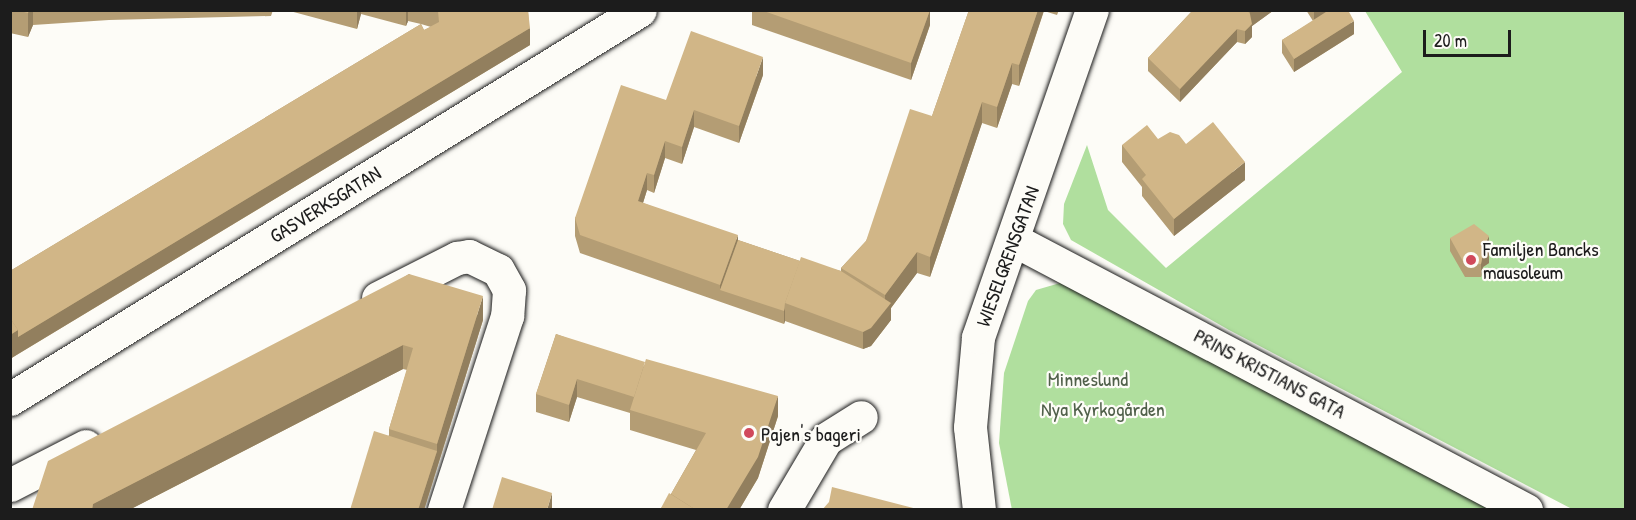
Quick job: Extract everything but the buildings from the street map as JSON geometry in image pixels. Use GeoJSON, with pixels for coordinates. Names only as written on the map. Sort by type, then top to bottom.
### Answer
{"type":"FeatureCollection","features":[{"type":"Feature","properties":{"kind":"street","name":"GASVERKSGATAN"},"geometry":{"type":"LineString","coordinates":[[10,399],[640,10]]}},
{"type":"Feature","properties":{"kind":"street","name":"WIESELGRENSGATAN"},"geometry":{"type":"LineString","coordinates":[[979,510],[970,428],[972,384],[978,337],[1014,240],[1092,10]]}},
{"type":"Feature","properties":{"kind":"street","name":"PRINS KRISTIANS GATA"},"geometry":{"type":"LineString","coordinates":[[1014,240],[1526,510]]}},
{"type":"Feature","properties":{"kind":"street"},"geometry":{"type":"LineString","coordinates":[[351,312],[457,258],[469,256],[483,261],[502,276],[510,298],[507,316],[444,510]]}},
{"type":"Feature","properties":{"kind":"street"},"geometry":{"type":"LineString","coordinates":[[784,510],[826,439],[861,417]]}},
{"type":"Feature","properties":{"kind":"street"},"geometry":{"type":"LineString","coordinates":[[10,485],[118,430]]}},
{"type":"Feature","properties":{"kind":"green space"},"geometry":{"type":"Polygon","coordinates":[[[1365,11],[1625,11],[1625,509],[1572,509],[1229,330],[1071,240],[1063,224],[1064,204],[1087,145],[1108,210],[1166,268],[1402,72],[1365,11]]]}},
{"type":"Feature","properties":{"kind":"green space","name":"Nya Kyrkogården"},"geometry":{"type":"Polygon","coordinates":[[[1067,281],[1505,510],[1012,510],[999,443],[1004,373],[1028,301],[1036,290],[1067,281]]]}},
{"type":"Feature","properties":{"kind":"place","name":"Familjen Bancks mausoleum"},"geometry":{"type":"Point","coordinates":[1471,260]}},
{"type":"Feature","properties":{"kind":"place","name":"Pajen's bageri"},"geometry":{"type":"Point","coordinates":[749,433]}},
{"type":"Feature","properties":{"kind":"park label","name":"Minneslund"},"geometry":{"type":"Point","coordinates":[1088,378]}}]}
